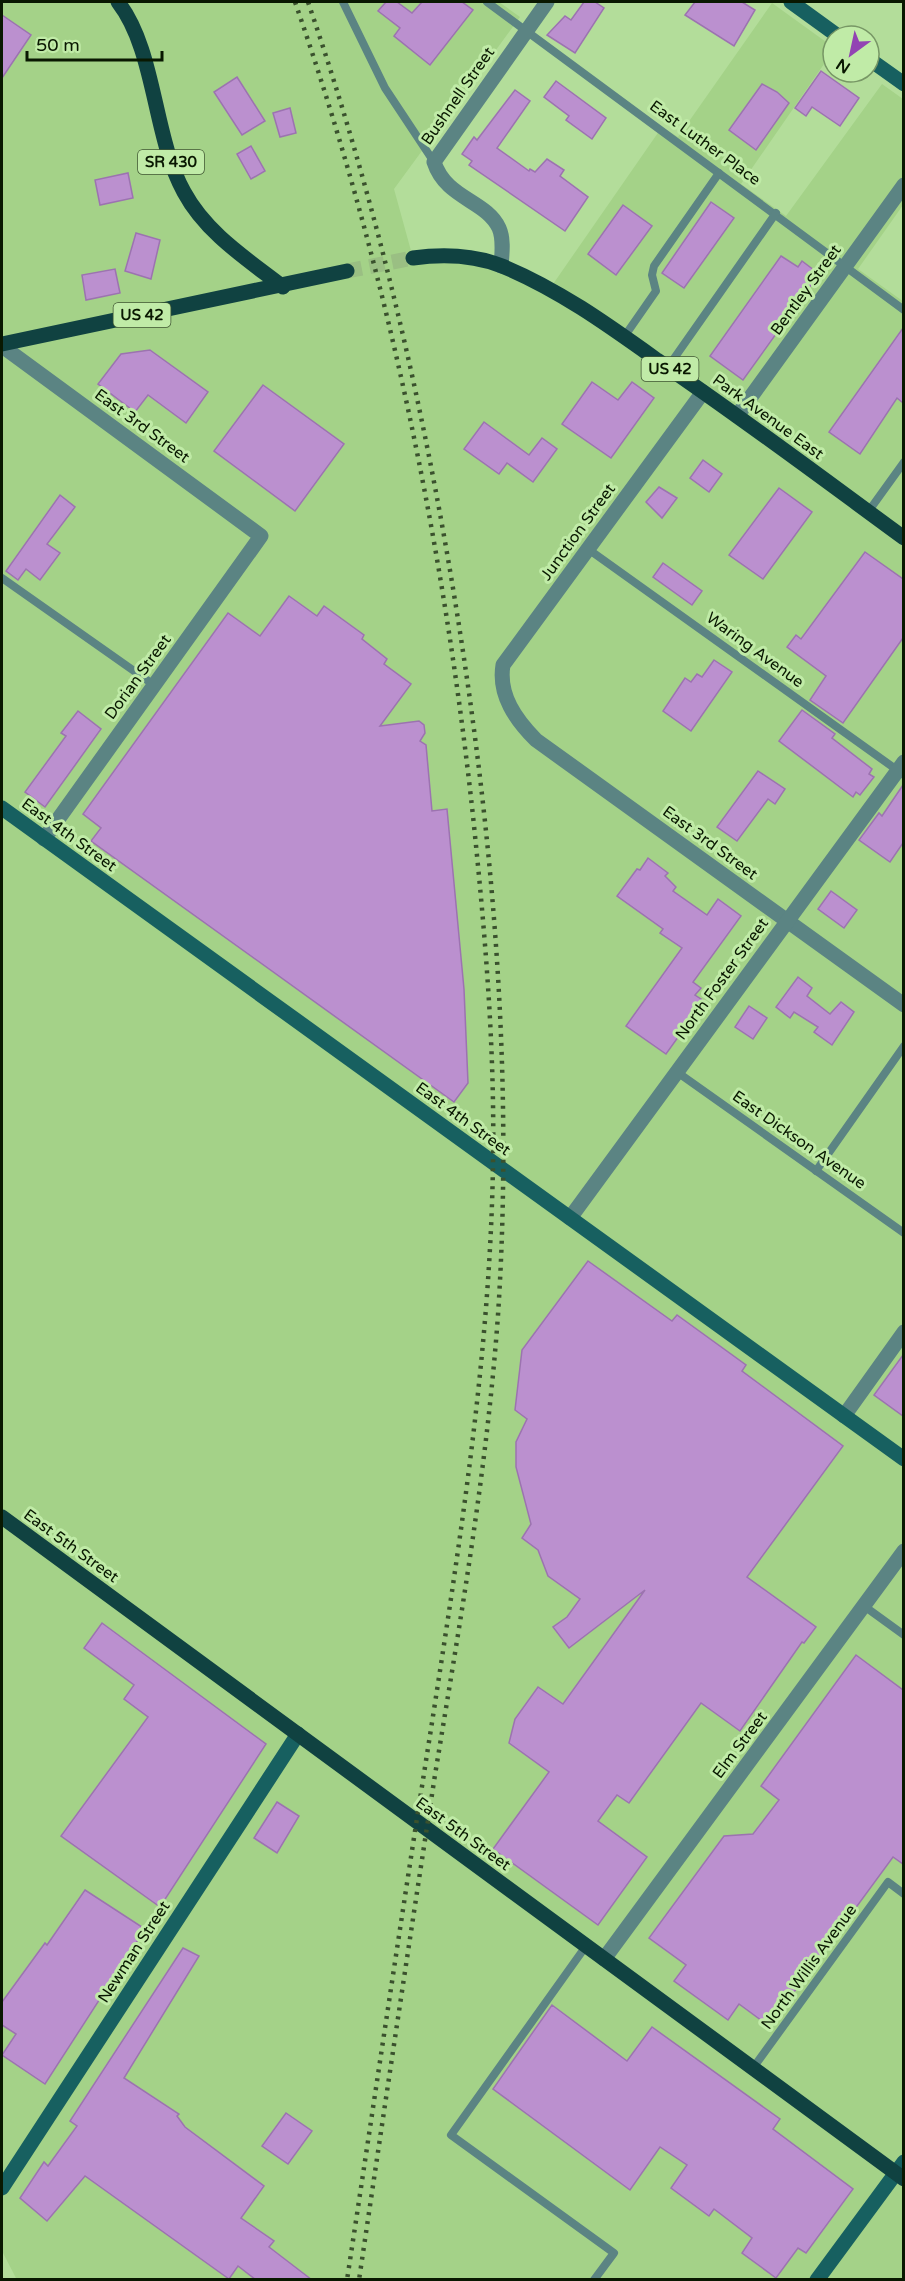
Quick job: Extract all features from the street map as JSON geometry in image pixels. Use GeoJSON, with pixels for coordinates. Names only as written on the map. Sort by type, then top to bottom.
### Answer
{"type":"FeatureCollection","features":[{"type":"Feature","properties":{"kind":"main road","name":"SR 430"},"geometry":{"type":"LineString","coordinates":[[118,2],[138,40],[173,168],[183,191],[205,223],[221,239],[283,287]]}},
{"type":"Feature","properties":{"kind":"main road"},"geometry":{"type":"LineString","coordinates":[[791,2],[821,24]]}},
{"type":"Feature","properties":{"kind":"main road"},"geometry":{"type":"LineString","coordinates":[[881,68],[903,84]]}},
{"type":"Feature","properties":{"kind":"main road","name":"Park Avenue East"},"geometry":{"type":"LineString","coordinates":[[412,258],[461,256],[501,266],[573,303],[737,416],[903,538]]}},
{"type":"Feature","properties":{"kind":"main road","name":"US 42"},"geometry":{"type":"LineString","coordinates":[[2,345],[283,287],[347,271]]}},
{"type":"Feature","properties":{"kind":"main road","name":"East 4th Street"},"geometry":{"type":"LineString","coordinates":[[2,808],[903,1459]]}},
{"type":"Feature","properties":{"kind":"main road","name":"East 5th Street"},"geometry":{"type":"LineString","coordinates":[[2,1517],[753,2068],[901,2172]]}},
{"type":"Feature","properties":{"kind":"main road","name":"Newman Street"},"geometry":{"type":"LineString","coordinates":[[2,2188],[298,1734]]}},
{"type":"Feature","properties":{"kind":"main road"},"geometry":{"type":"LineString","coordinates":[[817,2280],[901,2172]]}},
{"type":"Feature","properties":{"kind":"street","name":"Bushnell Street"},"geometry":{"type":"LineString","coordinates":[[501,266],[502,242],[499,228],[492,218],[448,187],[441,179],[434,162],[547,2]]}},
{"type":"Feature","properties":{"kind":"street","name":"Bentley Street"},"geometry":{"type":"LineString","coordinates":[[737,416],[903,185]]}},
{"type":"Feature","properties":{"kind":"street","name":"East 3rd Street"},"geometry":{"type":"LineString","coordinates":[[2,345],[261,536]]}},
{"type":"Feature","properties":{"kind":"street","name":"Junction Street"},"geometry":{"type":"LineString","coordinates":[[506,699],[502,686],[503,665],[703,392]]}},
{"type":"Feature","properties":{"kind":"street","name":"Dorian Street"},"geometry":{"type":"LineString","coordinates":[[44,839],[261,536]]}},
{"type":"Feature","properties":{"kind":"street","name":"East 3rd Street"},"geometry":{"type":"LineString","coordinates":[[506,699],[536,740],[903,1005]]}},
{"type":"Feature","properties":{"kind":"street","name":"North Foster Street"},"geometry":{"type":"LineString","coordinates":[[570,1218],[901,769]]}},
{"type":"Feature","properties":{"kind":"street"},"geometry":{"type":"LineString","coordinates":[[844,1416],[903,1332]]}},
{"type":"Feature","properties":{"kind":"street","name":"Elm Street"},"geometry":{"type":"LineString","coordinates":[[604,1959],[903,1551]]}},
{"type":"Feature","properties":{"kind":"lane"},"geometry":{"type":"LineString","coordinates":[[343,2],[385,88],[434,162]]}},
{"type":"Feature","properties":{"kind":"lane","name":"East Luther Place"},"geometry":{"type":"LineString","coordinates":[[487,2],[776,213],[903,310]]}},
{"type":"Feature","properties":{"kind":"lane"},"geometry":{"type":"LineString","coordinates":[[624,337],[656,291],[652,275],[654,266],[719,173]]}},
{"type":"Feature","properties":{"kind":"lane"},"geometry":{"type":"LineString","coordinates":[[668,367],[776,213]]}},
{"type":"Feature","properties":{"kind":"lane"},"geometry":{"type":"LineString","coordinates":[[868,512],[902,468]]}},
{"type":"Feature","properties":{"kind":"lane","name":"Waring Avenue"},"geometry":{"type":"LineString","coordinates":[[588,549],[901,769]]}},
{"type":"Feature","properties":{"kind":"lane"},"geometry":{"type":"LineString","coordinates":[[2,578],[154,686]]}},
{"type":"Feature","properties":{"kind":"lane"},"geometry":{"type":"LineString","coordinates":[[816,1171],[903,1046]]}},
{"type":"Feature","properties":{"kind":"lane","name":"East Dickson Avenue"},"geometry":{"type":"LineString","coordinates":[[677,1072],[903,1233]]}},
{"type":"Feature","properties":{"kind":"lane"},"geometry":{"type":"LineString","coordinates":[[864,1606],[903,1635]]}},
{"type":"Feature","properties":{"kind":"lane","name":"North Willis Avenue"},"geometry":{"type":"LineString","coordinates":[[753,2068],[888,1882],[903,1894]]}},
{"type":"Feature","properties":{"kind":"lane"},"geometry":{"type":"LineString","coordinates":[[586,1946],[451,2135],[614,2253],[594,2280]]}},
{"type":"Feature","properties":{"kind":"shaded area"},"geometry":{"type":"Polygon","coordinates":[[[2,2],[499,2],[520,17],[394,189],[413,258],[441,255],[551,287],[662,127],[678,137],[772,3],[821,38],[821,68],[741,184],[786,216],[882,84],[903,99],[903,205],[858,269],[904,302],[903,2279],[17,2280],[2,2251],[2,2]]]}},
{"type":"Feature","properties":{"kind":"building"},"geometry":{"type":"Polygon","coordinates":[[[386,2],[397,2],[412,13],[422,2],[462,2],[473,10],[430,65],[394,36],[400,28],[378,11],[386,2]]]}},
{"type":"Feature","properties":{"kind":"building"},"geometry":{"type":"Polygon","coordinates":[[[584,2],[595,2],[604,8],[575,53],[547,35],[565,16],[571,20],[584,2]]]}},
{"type":"Feature","properties":{"kind":"building"},"geometry":{"type":"Polygon","coordinates":[[[695,2],[742,2],[755,10],[734,46],[685,15],[695,2]]]}},
{"type":"Feature","properties":{"kind":"building"},"geometry":{"type":"Polygon","coordinates":[[[2,15],[31,35],[2,78],[2,15]]]}},
{"type":"Feature","properties":{"kind":"building"},"geometry":{"type":"Polygon","coordinates":[[[821,71],[821,84],[839,84],[859,98],[840,126],[812,107],[806,116],[795,108],[821,71]]]}},
{"type":"Feature","properties":{"kind":"building"},"geometry":{"type":"Polygon","coordinates":[[[237,77],[265,121],[242,135],[214,92],[237,77]]]}},
{"type":"Feature","properties":{"kind":"building"},"geometry":{"type":"Polygon","coordinates":[[[556,81],[606,118],[592,139],[566,120],[569,116],[544,97],[556,81]]]}},
{"type":"Feature","properties":{"kind":"building"},"geometry":{"type":"Polygon","coordinates":[[[762,84],[777,92],[789,103],[756,150],[729,130],[762,84]]]}},
{"type":"Feature","properties":{"kind":"building"},"geometry":{"type":"Polygon","coordinates":[[[515,90],[530,101],[497,148],[529,171],[530,169],[535,172],[547,159],[564,170],[560,176],[588,197],[565,231],[469,165],[472,161],[462,154],[474,137],[477,140],[515,90]]]}},
{"type":"Feature","properties":{"kind":"building"},"geometry":{"type":"Polygon","coordinates":[[[290,108],[296,133],[280,137],[273,113],[290,108]]]}},
{"type":"Feature","properties":{"kind":"building"},"geometry":{"type":"Polygon","coordinates":[[[251,146],[265,171],[251,179],[237,154],[251,146]]]}},
{"type":"Feature","properties":{"kind":"building"},"geometry":{"type":"Polygon","coordinates":[[[128,173],[133,198],[100,205],[95,180],[128,173]]]}},
{"type":"Feature","properties":{"kind":"building"},"geometry":{"type":"Polygon","coordinates":[[[711,202],[734,218],[684,288],[662,273],[711,202]]]}},
{"type":"Feature","properties":{"kind":"building"},"geometry":{"type":"Polygon","coordinates":[[[623,205],[652,226],[616,275],[588,254],[623,205]]]}},
{"type":"Feature","properties":{"kind":"building"},"geometry":{"type":"Polygon","coordinates":[[[136,233],[160,240],[151,279],[125,271],[136,233]]]}},
{"type":"Feature","properties":{"kind":"building"},"geometry":{"type":"Polygon","coordinates":[[[781,256],[798,267],[802,261],[819,274],[743,380],[710,356],[781,256]]]}},
{"type":"Feature","properties":{"kind":"building"},"geometry":{"type":"Polygon","coordinates":[[[115,269],[120,293],[86,300],[82,275],[115,269]]]}},
{"type":"Feature","properties":{"kind":"building"},"geometry":{"type":"Polygon","coordinates":[[[903,328],[903,403],[897,398],[860,454],[829,432],[903,328]]]}},
{"type":"Feature","properties":{"kind":"building"},"geometry":{"type":"Polygon","coordinates":[[[150,350],[208,392],[186,423],[148,395],[135,412],[98,384],[121,354],[150,350]]]}},
{"type":"Feature","properties":{"kind":"building"},"geometry":{"type":"Polygon","coordinates":[[[592,382],[618,400],[632,382],[654,398],[611,458],[562,424],[592,382]]]}},
{"type":"Feature","properties":{"kind":"building"},"geometry":{"type":"Polygon","coordinates":[[[263,385],[344,444],[295,511],[214,451],[263,385]]]}},
{"type":"Feature","properties":{"kind":"building"},"geometry":{"type":"Polygon","coordinates":[[[484,422],[529,455],[542,438],[557,449],[533,482],[507,463],[499,474],[464,449],[484,422]]]}},
{"type":"Feature","properties":{"kind":"building"},"geometry":{"type":"Polygon","coordinates":[[[703,460],[722,474],[709,492],[690,478],[703,460]]]}},
{"type":"Feature","properties":{"kind":"building"},"geometry":{"type":"Polygon","coordinates":[[[659,487],[677,498],[662,518],[646,502],[659,487]]]}},
{"type":"Feature","properties":{"kind":"building"},"geometry":{"type":"Polygon","coordinates":[[[779,488],[812,512],[763,579],[729,555],[779,488]]]}},
{"type":"Feature","properties":{"kind":"building"},"geometry":{"type":"Polygon","coordinates":[[[60,495],[75,507],[47,544],[60,553],[40,580],[26,569],[18,580],[6,571],[60,495]]]}},
{"type":"Feature","properties":{"kind":"building"},"geometry":{"type":"Polygon","coordinates":[[[865,552],[903,579],[903,638],[843,723],[810,700],[826,676],[787,647],[796,635],[801,639],[865,552]]]}},
{"type":"Feature","properties":{"kind":"building"},"geometry":{"type":"Polygon","coordinates":[[[663,563],[702,591],[692,605],[653,577],[663,563]]]}},
{"type":"Feature","properties":{"kind":"building"},"geometry":{"type":"Polygon","coordinates":[[[289,596],[317,616],[324,606],[364,635],[362,639],[387,659],[384,664],[411,684],[380,726],[419,721],[424,725],[425,733],[420,741],[426,745],[432,811],[447,809],[464,989],[468,1083],[454,1102],[91,841],[101,828],[83,814],[228,613],[260,636],[289,596]]]}},
{"type":"Feature","properties":{"kind":"building"},"geometry":{"type":"Polygon","coordinates":[[[714,660],[732,672],[691,731],[663,711],[685,678],[691,682],[697,674],[702,677],[714,660]]]}},
{"type":"Feature","properties":{"kind":"building"},"geometry":{"type":"Polygon","coordinates":[[[802,710],[835,734],[832,738],[872,769],[869,774],[874,777],[860,795],[856,792],[853,797],[779,741],[802,710]]]}},
{"type":"Feature","properties":{"kind":"building"},"geometry":{"type":"Polygon","coordinates":[[[78,711],[101,729],[45,807],[25,792],[66,736],[61,733],[78,711]]]}},
{"type":"Feature","properties":{"kind":"building"},"geometry":{"type":"Polygon","coordinates":[[[758,771],[785,789],[775,804],[768,799],[737,841],[717,827],[758,771]]]}},
{"type":"Feature","properties":{"kind":"building"},"geometry":{"type":"Polygon","coordinates":[[[903,785],[903,843],[890,862],[859,840],[879,813],[882,816],[903,785]]]}},
{"type":"Feature","properties":{"kind":"building"},"geometry":{"type":"Polygon","coordinates":[[[648,858],[668,873],[665,876],[676,887],[673,891],[707,915],[718,899],[741,916],[693,982],[701,988],[695,995],[704,1001],[666,1054],[626,1026],[682,948],[660,933],[663,929],[617,896],[648,858]]]}},
{"type":"Feature","properties":{"kind":"building"},"geometry":{"type":"Polygon","coordinates":[[[831,891],[857,910],[844,928],[818,909],[831,891]]]}},
{"type":"Feature","properties":{"kind":"building"},"geometry":{"type":"Polygon","coordinates":[[[798,977],[812,988],[807,996],[830,1014],[841,1002],[854,1012],[832,1045],[814,1032],[818,1027],[794,1012],[790,1018],[776,1007],[798,977]]]}},
{"type":"Feature","properties":{"kind":"building"},"geometry":{"type":"Polygon","coordinates":[[[749,1006],[767,1018],[753,1039],[735,1027],[749,1006]]]}},
{"type":"Feature","properties":{"kind":"building"},"geometry":{"type":"Polygon","coordinates":[[[588,1261],[672,1321],[677,1315],[746,1365],[742,1371],[843,1446],[747,1577],[816,1627],[804,1643],[802,1642],[740,1731],[701,1703],[629,1803],[617,1795],[598,1821],[647,1857],[598,1925],[493,1849],[549,1772],[509,1743],[515,1719],[538,1687],[563,1704],[645,1590],[569,1648],[553,1627],[567,1617],[580,1599],[548,1576],[538,1550],[522,1538],[531,1524],[516,1467],[516,1442],[527,1419],[515,1410],[522,1350],[588,1261]]]}},
{"type":"Feature","properties":{"kind":"building"},"geometry":{"type":"Polygon","coordinates":[[[903,1355],[903,1416],[874,1395],[903,1355]]]}},
{"type":"Feature","properties":{"kind":"building"},"geometry":{"type":"Polygon","coordinates":[[[102,1623],[266,1744],[160,1907],[61,1836],[148,1717],[124,1699],[134,1685],[84,1648],[102,1623]]]}},
{"type":"Feature","properties":{"kind":"building"},"geometry":{"type":"Polygon","coordinates":[[[856,1655],[903,1690],[903,1864],[893,1857],[769,2026],[739,2004],[728,2020],[674,1981],[686,1965],[649,1938],[724,1836],[753,1834],[779,1800],[761,1786],[856,1655]]]}},
{"type":"Feature","properties":{"kind":"building"},"geometry":{"type":"Polygon","coordinates":[[[277,1802],[299,1816],[277,1853],[254,1838],[277,1802]]]}},
{"type":"Feature","properties":{"kind":"building"},"geometry":{"type":"Polygon","coordinates":[[[85,1890],[145,1929],[45,2084],[2,2055],[16,2034],[2,2025],[2,2002],[45,1943],[47,1945],[85,1890]]]}},
{"type":"Feature","properties":{"kind":"building"},"geometry":{"type":"Polygon","coordinates":[[[183,1948],[199,1956],[124,2078],[179,2114],[177,2116],[185,2127],[264,2186],[241,2218],[274,2241],[269,2247],[312,2280],[256,2280],[238,2266],[229,2279],[85,2176],[47,2221],[20,2198],[44,2162],[48,2166],[77,2126],[70,2121],[183,1948]]]}},
{"type":"Feature","properties":{"kind":"building"},"geometry":{"type":"Polygon","coordinates":[[[552,2005],[627,2061],[652,2027],[780,2119],[773,2129],[853,2189],[806,2253],[798,2248],[776,2278],[742,2253],[752,2238],[714,2209],[709,2216],[671,2188],[687,2165],[660,2147],[630,2190],[493,2089],[552,2005]]]}},
{"type":"Feature","properties":{"kind":"building"},"geometry":{"type":"Polygon","coordinates":[[[286,2113],[312,2131],[288,2164],[262,2146],[286,2113]]]}},
{"type":"Feature","properties":{"kind":"tunnel"},"geometry":{"type":"LineString","coordinates":[[347,271],[413,258]]}},
{"type":"Feature","properties":{"kind":"railway"},"geometry":{"type":"LineString","coordinates":[[295,2],[328,101],[357,201],[407,404],[427,506],[445,609],[473,816],[491,1034],[493,1120],[491,1235],[472,1447],[347,2280]]}},
{"type":"Feature","properties":{"kind":"railway"},"geometry":{"type":"LineString","coordinates":[[308,2],[357,157],[398,314],[447,552],[483,802],[498,972],[502,1058],[502,1229],[498,1315],[487,1430],[472,1545],[425,1838],[359,2280]]}}]}
